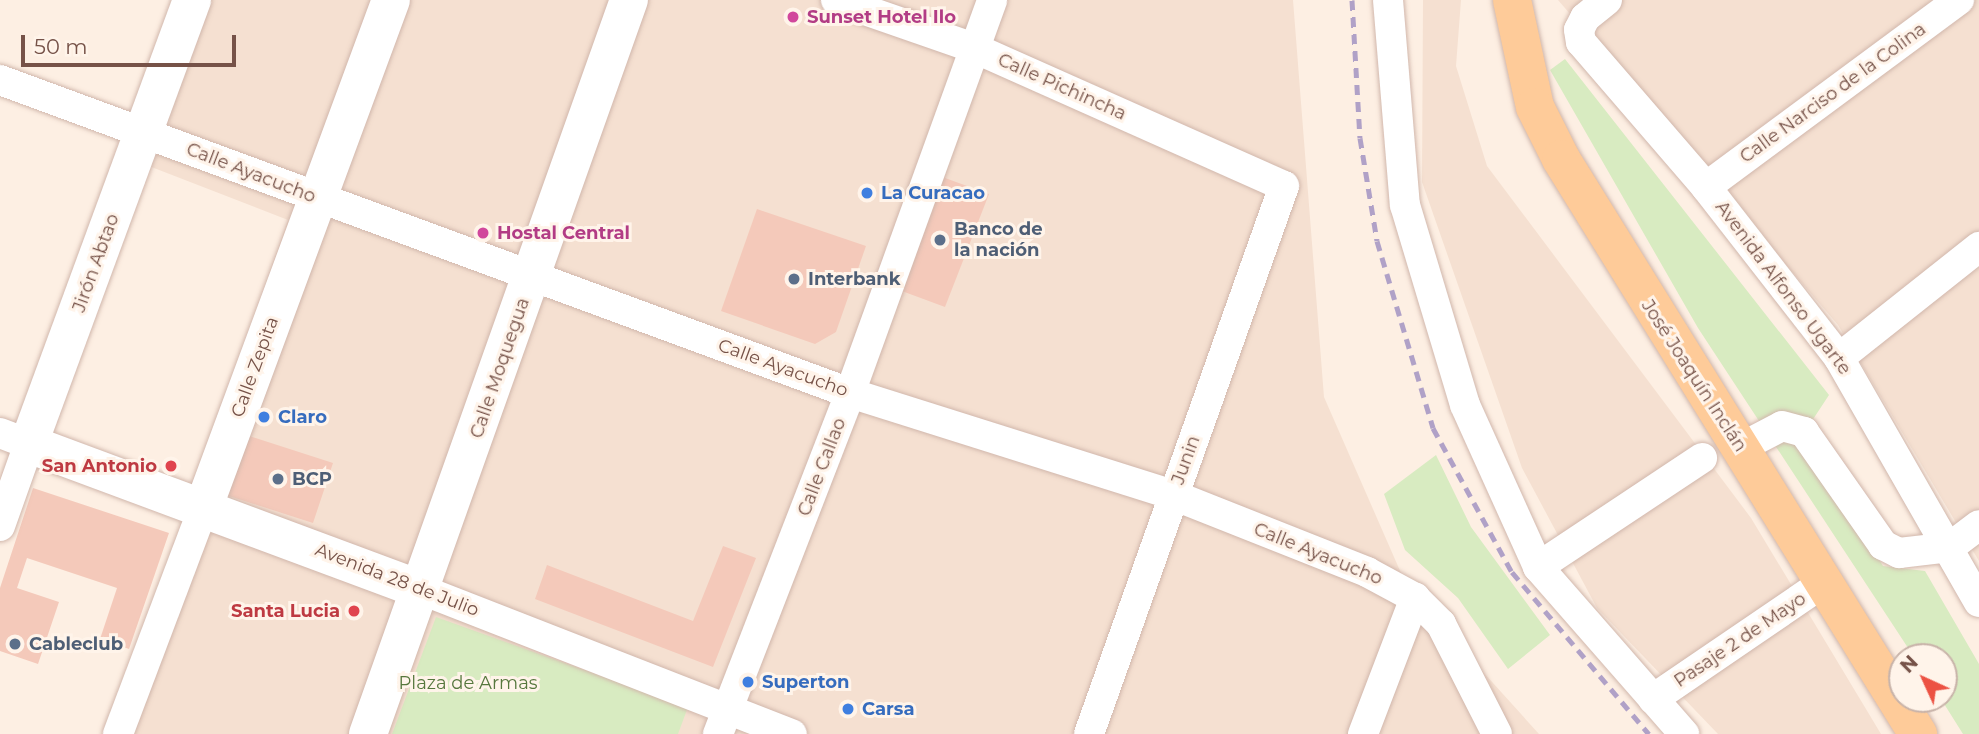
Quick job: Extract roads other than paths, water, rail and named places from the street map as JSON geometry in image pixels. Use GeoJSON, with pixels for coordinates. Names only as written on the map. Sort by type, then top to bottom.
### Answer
{"type":"FeatureCollection","features":[{"type":"Feature","properties":{"kind":"main road","name":"José Joaquín Inclán"},"geometry":{"type":"LineString","coordinates":[[1512,0],[1535,107],[1560,159],[1826,581],[1918,734]]}},
{"type":"Feature","properties":{"kind":"street","name":"Jirón Abtao"},"geometry":{"type":"LineString","coordinates":[[0,526],[14,439],[144,132],[192,0]]}},
{"type":"Feature","properties":{"kind":"street","name":"Calle Zepita"},"geometry":{"type":"LineString","coordinates":[[118,734],[391,0]]}},
{"type":"Feature","properties":{"kind":"street","name":"Calle Moquegua"},"geometry":{"type":"LineString","coordinates":[[368,734],[422,590],[629,0]]}},
{"type":"Feature","properties":{"kind":"street","name":"Calle Pichincha"},"geometry":{"type":"LineString","coordinates":[[836,0],[974,48],[1284,186]]}},
{"type":"Feature","properties":{"kind":"street","name":"Calle Callao"},"geometry":{"type":"LineString","coordinates":[[724,722],[850,393],[992,0]]}},
{"type":"Feature","properties":{"kind":"street"},"geometry":{"type":"LineString","coordinates":[[1388,0],[1405,205],[1465,405],[1538,567],[1684,734]]}},
{"type":"Feature","properties":{"kind":"street","name":"Avenida Alfonso Ugarte"},"geometry":{"type":"LineString","coordinates":[[1607,0],[1585,18],[1579,30],[1581,42],[1706,187],[1839,358],[1950,547],[1979,602]]}},
{"type":"Feature","properties":{"kind":"street","name":"Calle Narciso de la Colina"},"geometry":{"type":"LineString","coordinates":[[1706,187],[1959,0]]}},
{"type":"Feature","properties":{"kind":"street","name":"Calle Ayacucho"},"geometry":{"type":"LineString","coordinates":[[0,80],[850,393],[1173,495],[1367,572],[1415,598],[1459,653],[1497,734]]}},
{"type":"Feature","properties":{"kind":"street","name":"Junin"},"geometry":{"type":"LineString","coordinates":[[1089,734],[1284,186]]}},
{"type":"Feature","properties":{"kind":"street"},"geometry":{"type":"LineString","coordinates":[[1839,358],[1979,247]]}},
{"type":"Feature","properties":{"kind":"street"},"geometry":{"type":"LineString","coordinates":[[1740,448],[1782,426],[1804,432],[1883,545],[1899,553],[1950,547],[1979,524]]}},
{"type":"Feature","properties":{"kind":"street","name":"Avenida 28 de Julio"},"geometry":{"type":"LineString","coordinates":[[14,439],[204,506],[422,590],[724,722],[792,734]]}},
{"type":"Feature","properties":{"kind":"street"},"geometry":{"type":"LineString","coordinates":[[1538,567],[1702,458]]}},
{"type":"Feature","properties":{"kind":"street","name":"Pasaje 2 de Mayo"},"geometry":{"type":"LineString","coordinates":[[1653,699],[1826,581]]}},
{"type":"Feature","properties":{"kind":"street"},"geometry":{"type":"LineString","coordinates":[[1363,734],[1415,598]]}},
{"type":"Feature","properties":{"kind":"railway"},"geometry":{"type":"LineString","coordinates":[[1352,0],[1360,138],[1377,241],[1433,428],[1512,572],[1649,734]]}},
{"type":"Feature","properties":{"kind":"place","name":"Sunset Hotel Ilo"},"geometry":{"type":"Point","coordinates":[793,17]}},
{"type":"Feature","properties":{"kind":"place","name":"La Curacao"},"geometry":{"type":"Point","coordinates":[867,193]}},
{"type":"Feature","properties":{"kind":"place","name":"Hostal Central"},"geometry":{"type":"Point","coordinates":[483,233]}},
{"type":"Feature","properties":{"kind":"place","name":"Banco de la nación"},"geometry":{"type":"Point","coordinates":[940,240]}},
{"type":"Feature","properties":{"kind":"place","name":"Interbank"},"geometry":{"type":"Point","coordinates":[794,279]}},
{"type":"Feature","properties":{"kind":"place","name":"Claro"},"geometry":{"type":"Point","coordinates":[264,417]}},
{"type":"Feature","properties":{"kind":"place","name":"San Antonio"},"geometry":{"type":"Point","coordinates":[171,466]}},
{"type":"Feature","properties":{"kind":"place","name":"BCP"},"geometry":{"type":"Point","coordinates":[278,479]}},
{"type":"Feature","properties":{"kind":"place","name":"Santa Lucia"},"geometry":{"type":"Point","coordinates":[354,611]}},
{"type":"Feature","properties":{"kind":"place","name":"Cableclub"},"geometry":{"type":"Point","coordinates":[15,644]}},
{"type":"Feature","properties":{"kind":"place","name":"Superton"},"geometry":{"type":"Point","coordinates":[748,682]}},
{"type":"Feature","properties":{"kind":"place","name":"Carsa"},"geometry":{"type":"Point","coordinates":[848,709]}},
{"type":"Feature","properties":{"kind":"park label","name":"Plaza de Armas"},"geometry":{"type":"Point","coordinates":[468,683]}}]}
